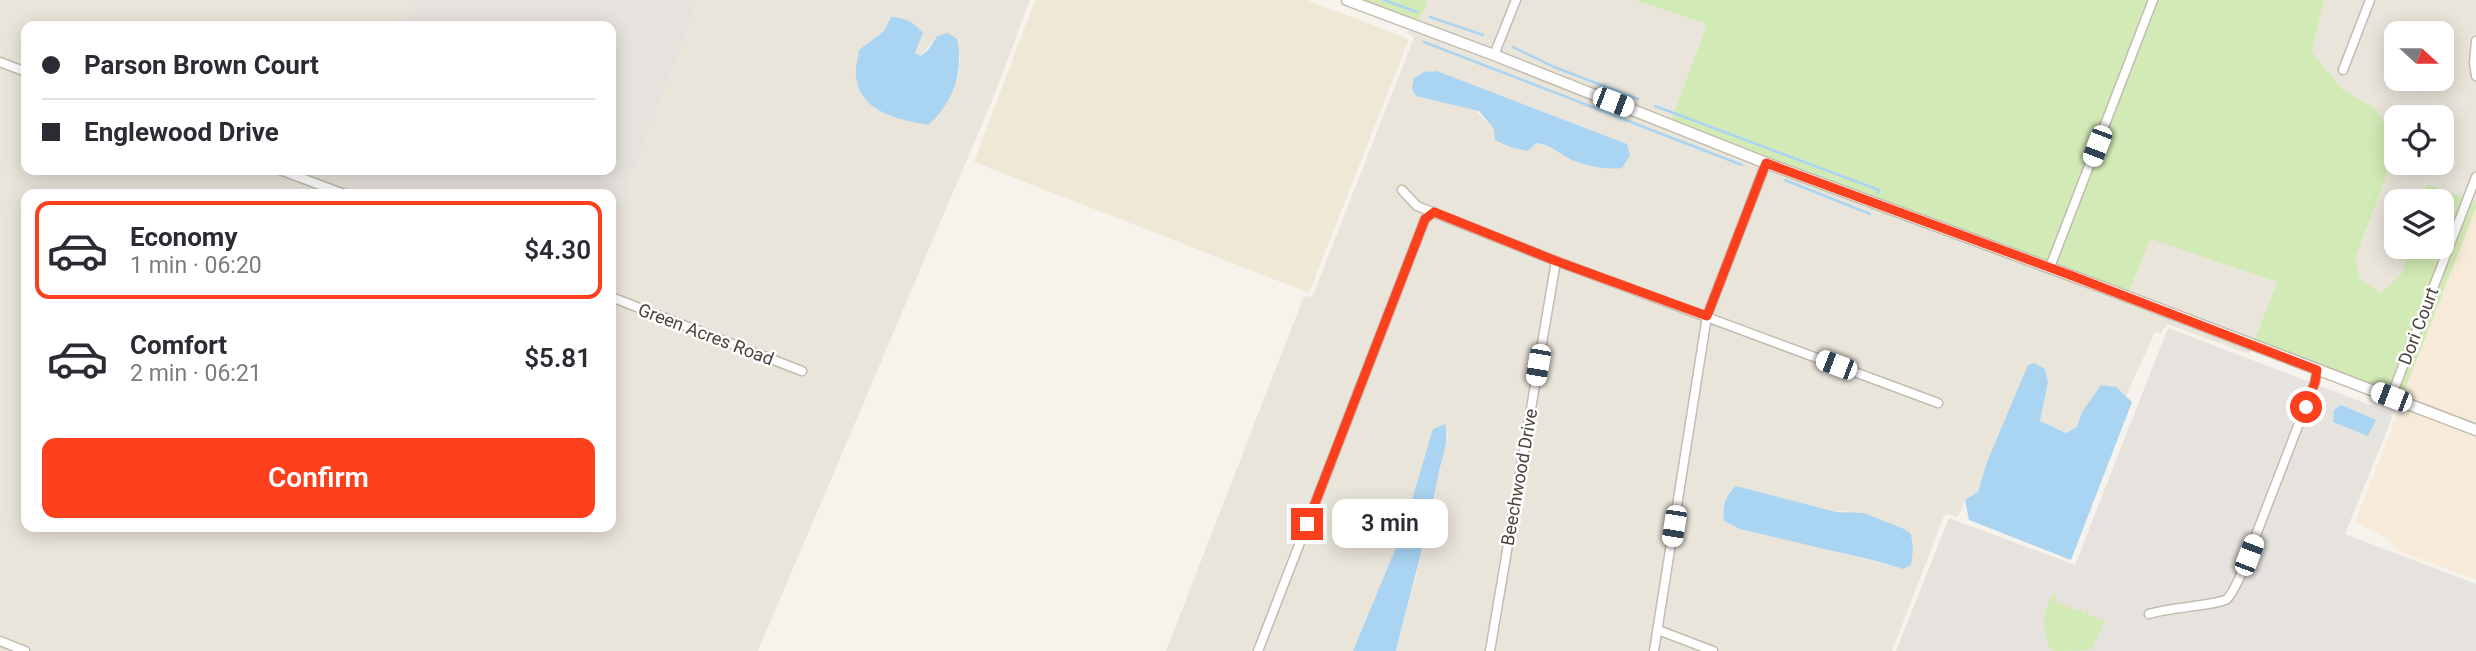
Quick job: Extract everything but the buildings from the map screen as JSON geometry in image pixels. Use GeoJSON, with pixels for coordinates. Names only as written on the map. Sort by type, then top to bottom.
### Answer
{"type":"FeatureCollection","features":[{"type":"Feature","properties":{"kind":"street"},"geometry":{"type":"LineString","coordinates":[[1347,0],[1766,163],[2050,267],[2476,430]]}},
{"type":"Feature","properties":{"kind":"street"},"geometry":{"type":"LineString","coordinates":[[1494,55],[1516,0]]}},
{"type":"Feature","properties":{"kind":"street"},"geometry":{"type":"LineString","coordinates":[[2050,267],[2153,0]]}},
{"type":"Feature","properties":{"kind":"street"},"geometry":{"type":"LineString","coordinates":[[2343,70],[2370,0]]}},
{"type":"Feature","properties":{"kind":"street"},"geometry":{"type":"LineString","coordinates":[[2476,41],[2476,76]]}},
{"type":"Feature","properties":{"kind":"street"},"geometry":{"type":"LineString","coordinates":[[0,62],[21,70]]}},
{"type":"Feature","properties":{"kind":"street"},"geometry":{"type":"LineString","coordinates":[[1654,651],[1707,316],[1766,163]]}},
{"type":"Feature","properties":{"kind":"street"},"geometry":{"type":"LineString","coordinates":[[293,175],[331,189]]}},
{"type":"Feature","properties":{"kind":"street","name":"Dori Court"},"geometry":{"type":"LineString","coordinates":[[2391,397],[2476,177]]}},
{"type":"Feature","properties":{"kind":"street"},"geometry":{"type":"LineString","coordinates":[[1402,190],[1417,206],[1556,261],[1938,403]]}},
{"type":"Feature","properties":{"kind":"street"},"geometry":{"type":"LineString","coordinates":[[1258,651],[1425,219],[1434,212]]}},
{"type":"Feature","properties":{"kind":"street","name":"Beechwood Drive"},"geometry":{"type":"LineString","coordinates":[[1490,651],[1556,261]]}},
{"type":"Feature","properties":{"kind":"street","name":"Green Acres Road"},"geometry":{"type":"LineString","coordinates":[[616,299],[802,371]]}},
{"type":"Feature","properties":{"kind":"street"},"geometry":{"type":"LineString","coordinates":[[2149,614],[2227,599],[2239,579],[2315,382],[2317,370]]}},
{"type":"Feature","properties":{"kind":"street"},"geometry":{"type":"LineString","coordinates":[[1658,630],[1713,651]]}},
{"type":"Feature","properties":{"kind":"street"},"geometry":{"type":"LineString","coordinates":[[0,641],[26,651]]}},
{"type":"Feature","properties":{"kind":"shaded area"},"geometry":{"type":"Polygon","coordinates":[[[0,0],[414,0],[406,21],[21,21],[21,175],[345,175],[339,189],[21,189],[21,532],[616,532],[616,218],[699,0],[1030,0],[994,96],[758,651],[0,651],[0,0]],[[884,31],[859,50],[950,96],[958,76],[960,57],[937,36],[921,56],[915,53],[923,33],[884,31]]]}},
{"type":"Feature","properties":{"kind":"shaded area"},"geometry":{"type":"Polygon","coordinates":[[[414,0],[699,0],[616,218],[616,189],[339,189],[345,175],[616,175],[616,21],[406,21],[414,0]]]}},
{"type":"Feature","properties":{"kind":"shaded area"},"geometry":{"type":"Polygon","coordinates":[[[1035,0],[1307,0],[1409,39],[1309,293],[974,162],[1035,0]]]}},
{"type":"Feature","properties":{"kind":"shaded area"},"geometry":{"type":"Polygon","coordinates":[[[1428,0],[1634,0],[1707,24],[1671,120],[1416,21],[1428,0]]]}},
{"type":"Feature","properties":{"kind":"shaded area"},"geometry":{"type":"Polygon","coordinates":[[[2324,0],[2476,0],[2476,202],[2454,194],[2454,189],[2441,189],[2427,184],[2425,189],[2384,189],[2384,259],[2406,259],[2402,273],[2381,293],[2358,278],[2356,256],[2387,175],[2454,175],[2454,105],[2384,105],[2384,144],[2374,107],[2343,90],[2312,52],[2324,0]]]}},
{"type":"Feature","properties":{"kind":"shaded area"},"geometry":{"type":"Polygon","coordinates":[[[1409,30],[1658,124],[1764,168],[2251,350],[2249,354],[2167,324],[2161,333],[2155,332],[2126,396],[2115,387],[2101,385],[2082,412],[2077,427],[2066,433],[2040,421],[2048,382],[2044,369],[1987,462],[1978,492],[1965,500],[1958,517],[1947,514],[1944,516],[1892,651],[1396,651],[1433,510],[1448,434],[1444,424],[1426,452],[1402,533],[1353,651],[1166,651],[1304,296],[1313,295],[1413,40],[1407,33],[1409,30]],[[1437,71],[1494,129],[1547,144],[1572,160],[1622,168],[1630,155],[1627,144],[1437,71]],[[1730,490],[1723,508],[1724,521],[1754,533],[1903,569],[1846,511],[1836,512],[1730,490]]]}},
{"type":"Feature","properties":{"kind":"shaded area"},"geometry":{"type":"Polygon","coordinates":[[[2476,208],[2476,425],[2402,397],[2476,208]]]}},
{"type":"Feature","properties":{"kind":"shaded area"},"geometry":{"type":"Polygon","coordinates":[[[2151,238],[2277,282],[2254,341],[2128,292],[2151,238]]]}},
{"type":"Feature","properties":{"kind":"shaded area"},"geometry":{"type":"Polygon","coordinates":[[[2168,328],[2391,413],[2392,418],[2345,534],[2476,584],[2476,651],[1896,651],[1949,518],[2075,565],[2168,328]]]}},
{"type":"Feature","properties":{"kind":"shaded area"},"geometry":{"type":"Polygon","coordinates":[[[2399,405],[2476,435],[2476,580],[2401,552],[2386,537],[2355,522],[2396,419],[2399,405]]]}},
{"type":"Feature","properties":{"kind":"green space"},"geometry":{"type":"Polygon","coordinates":[[[1360,0],[1428,0],[1416,21],[1360,0]]]}},
{"type":"Feature","properties":{"kind":"green space"},"geometry":{"type":"Polygon","coordinates":[[[1634,0],[2324,0],[2312,52],[2343,90],[2374,107],[2384,123],[2384,175],[2387,175],[2356,256],[2359,278],[2381,293],[2402,273],[2406,259],[2454,259],[2454,194],[2476,202],[2476,208],[2402,397],[2254,341],[2277,282],[2151,239],[2128,292],[1768,159],[1671,120],[1707,24],[1634,0]]]}},
{"type":"Feature","properties":{"kind":"green space"},"geometry":{"type":"Polygon","coordinates":[[[2427,184],[2441,189],[2425,189],[2427,184]]]}},
{"type":"Feature","properties":{"kind":"green space"},"geometry":{"type":"Polygon","coordinates":[[[2054,593],[2057,596],[2055,602],[2085,613],[2089,606],[2088,615],[2105,621],[2091,650],[2055,651],[2049,648],[2044,618],[2054,593]]]}},
{"type":"Feature","properties":{"kind":"water"},"geometry":{"type":"Polygon","coordinates":[[[891,17],[909,21],[923,33],[915,53],[921,56],[937,36],[948,33],[957,39],[959,64],[954,86],[944,107],[928,125],[883,112],[865,99],[859,89],[856,74],[859,50],[884,31],[891,17]]]}},
{"type":"Feature","properties":{"kind":"water"},"geometry":{"type":"Polygon","coordinates":[[[1437,71],[1627,144],[1630,155],[1622,168],[1610,168],[1578,162],[1541,144],[1536,143],[1528,151],[1510,147],[1495,140],[1494,129],[1479,111],[1416,96],[1412,89],[1414,78],[1424,72],[1437,71]]]}},
{"type":"Feature","properties":{"kind":"water"},"geometry":{"type":"Polygon","coordinates":[[[2034,363],[2045,369],[2048,382],[2040,421],[2066,433],[2077,427],[2082,412],[2101,385],[2116,387],[2132,402],[2071,560],[1969,520],[1965,500],[1978,492],[1987,462],[2028,365],[2034,363]]]}},
{"type":"Feature","properties":{"kind":"water"},"geometry":{"type":"Polygon","coordinates":[[[2341,405],[2376,420],[2368,436],[2333,422],[2334,410],[2341,405]]]}},
{"type":"Feature","properties":{"kind":"water"},"geometry":{"type":"Polygon","coordinates":[[[1445,424],[1444,450],[1424,543],[1396,651],[1353,651],[1402,533],[1433,429],[1445,424]]]}},
{"type":"Feature","properties":{"kind":"water"},"geometry":{"type":"Polygon","coordinates":[[[1736,486],[1836,512],[1864,513],[1904,529],[1911,534],[1911,565],[1903,569],[1740,529],[1724,521],[1723,516],[1727,497],[1736,486]]]}},
{"type":"Feature","properties":{"kind":"waterway"},"geometry":{"type":"LineString","coordinates":[[1384,0],[1417,12]]}},
{"type":"Feature","properties":{"kind":"waterway"},"geometry":{"type":"LineString","coordinates":[[1430,17],[1483,35]]}},
{"type":"Feature","properties":{"kind":"waterway"},"geometry":{"type":"LineString","coordinates":[[1424,42],[1742,165]]}},
{"type":"Feature","properties":{"kind":"waterway"},"geometry":{"type":"LineString","coordinates":[[1513,47],[1554,67],[1638,99]]}},
{"type":"Feature","properties":{"kind":"waterway"},"geometry":{"type":"LineString","coordinates":[[1655,106],[1879,190],[1878,193]]}},
{"type":"Feature","properties":{"kind":"waterway"},"geometry":{"type":"LineString","coordinates":[[1785,180],[1870,214]]}},
{"type":"Feature","properties":{"kind":"route"},"geometry":{"type":"LineString","coordinates":[[1307,524],[1425,219],[1434,212],[1556,261],[1707,316],[1766,163],[2169,312],[2317,370],[2306,407]]}}]}
